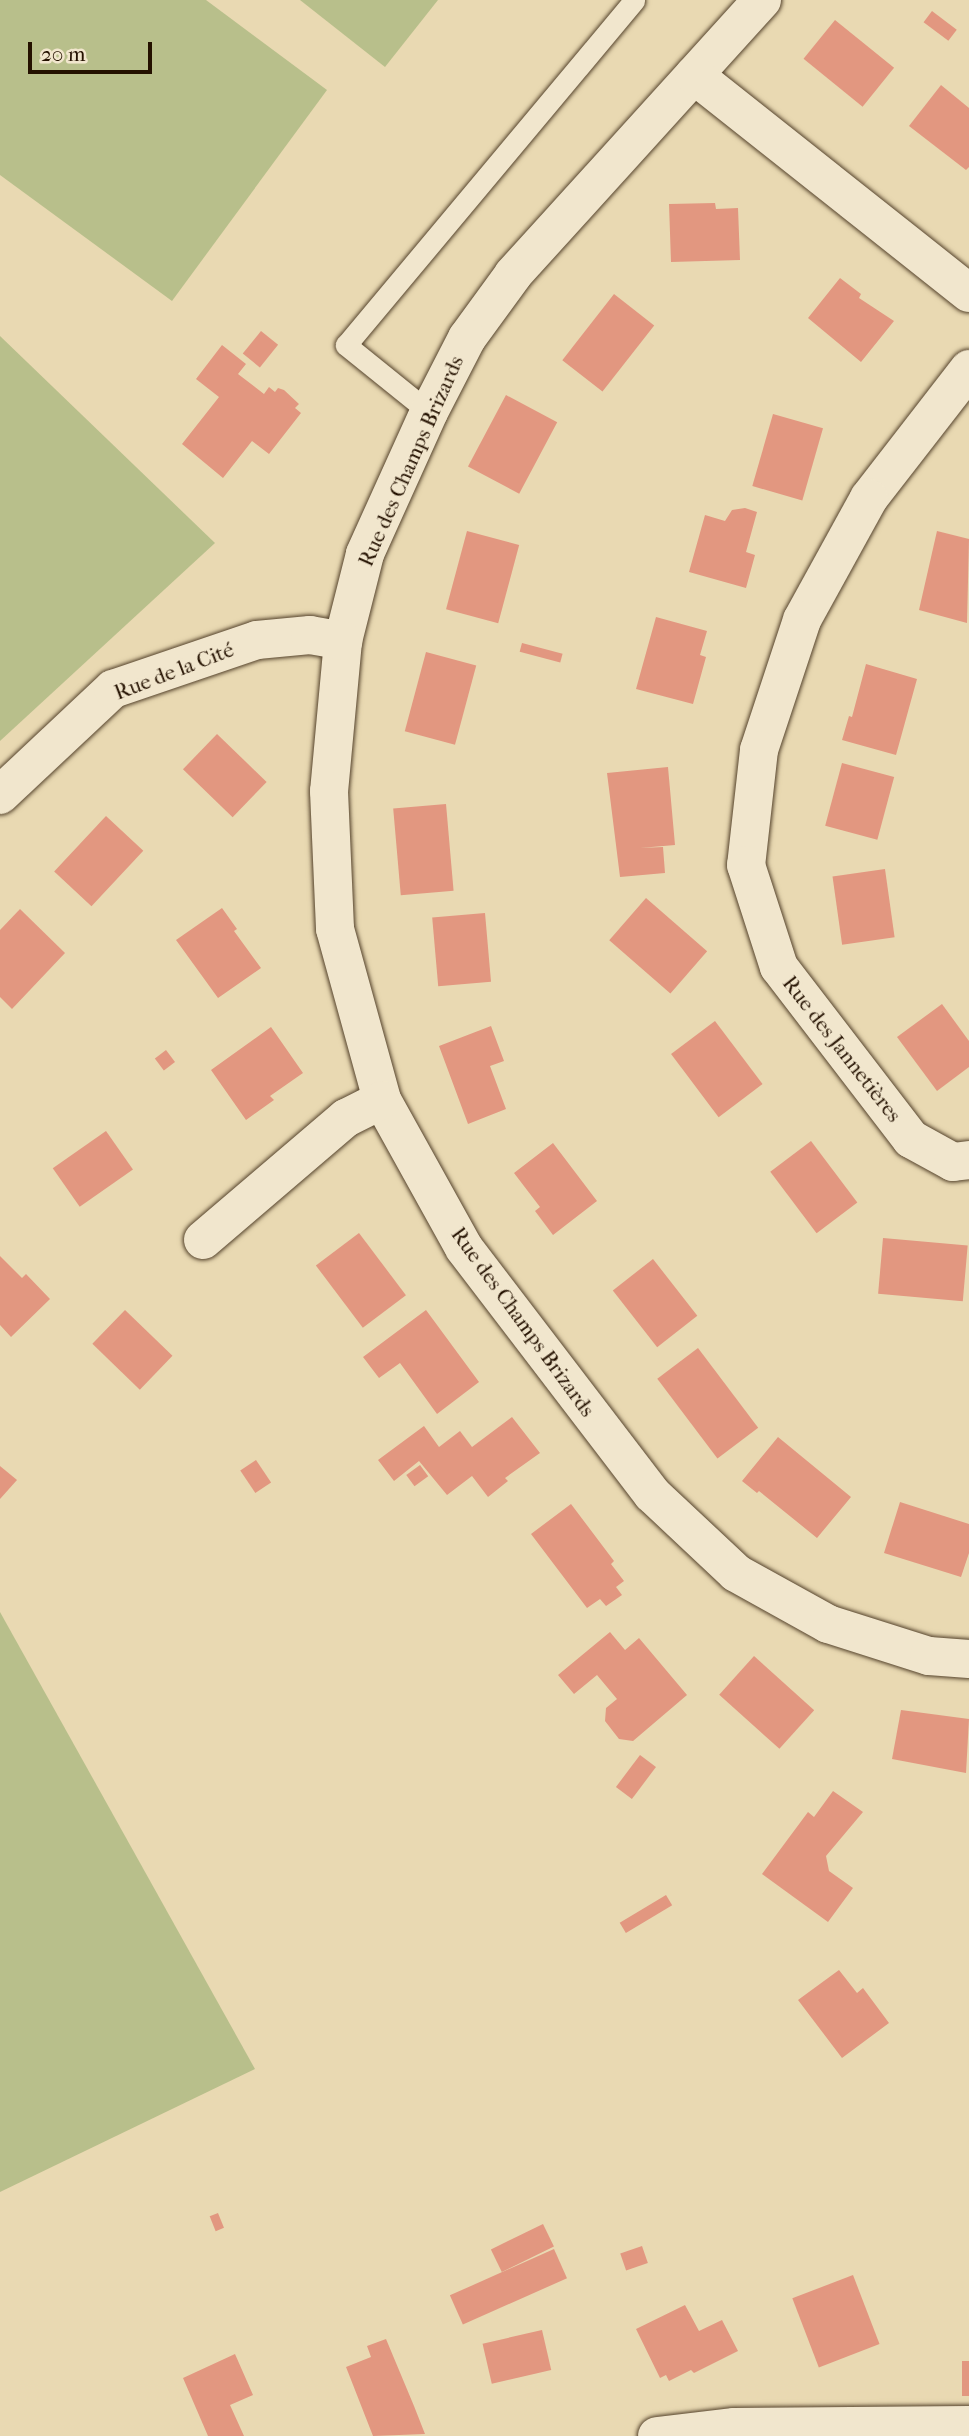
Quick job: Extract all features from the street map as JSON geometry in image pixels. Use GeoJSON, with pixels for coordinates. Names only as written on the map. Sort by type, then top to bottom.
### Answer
{"type":"FeatureCollection","features":[{"type":"Feature","properties":{"kind":"street"},"geometry":{"type":"LineString","coordinates":[[762,0],[694,75],[969,293]]}},
{"type":"Feature","properties":{"kind":"street","name":"Rue des Champs Brizards"},"geometry":{"type":"LineString","coordinates":[[694,75],[513,275],[467,338],[429,412],[365,554],[343,641],[329,791],[335,929],[382,1100],[464,1248],[652,1494],[736,1573],[828,1624],[929,1656],[969,1659]]}},
{"type":"Feature","properties":{"kind":"street","name":"Rue des Jannetières"},"geometry":{"type":"LineString","coordinates":[[969,369],[869,498],[802,620],[760,750],[746,865],[779,967],[911,1139],[953,1162],[969,1160]]}},
{"type":"Feature","properties":{"kind":"street","name":"Rue de la Cité"},"geometry":{"type":"LineString","coordinates":[[0,795],[113,689],[257,640],[310,635],[343,641]]}},
{"type":"Feature","properties":{"kind":"street"},"geometry":{"type":"LineString","coordinates":[[203,1240],[346,1118],[382,1100]]}},
{"type":"Feature","properties":{"kind":"street"},"geometry":{"type":"LineString","coordinates":[[657,2436],[734,2427],[969,2425]]}},
{"type":"Feature","properties":{"kind":"lane"},"geometry":{"type":"LineString","coordinates":[[429,412],[345,345],[634,0]]}},
{"type":"Feature","properties":{"kind":"green space"},"geometry":{"type":"Polygon","coordinates":[[[0,0],[206,0],[327,90],[172,301],[0,175],[0,0]]]}},
{"type":"Feature","properties":{"kind":"green space"},"geometry":{"type":"Polygon","coordinates":[[[300,0],[438,0],[385,67],[300,0]]]}},
{"type":"Feature","properties":{"kind":"green space"},"geometry":{"type":"Polygon","coordinates":[[[0,336],[215,543],[0,741],[0,336]]]}},
{"type":"Feature","properties":{"kind":"green space"},"geometry":{"type":"Polygon","coordinates":[[[0,1612],[255,2069],[0,2192],[0,1612]]]}},
{"type":"Feature","properties":{"kind":"building"},"geometry":{"type":"Polygon","coordinates":[[[932,11],[957,30],[948,41],[924,22],[932,11]]]}},
{"type":"Feature","properties":{"kind":"building"},"geometry":{"type":"Polygon","coordinates":[[[835,20],[894,68],[863,107],[804,59],[835,20]]]}},
{"type":"Feature","properties":{"kind":"building"},"geometry":{"type":"Polygon","coordinates":[[[941,85],[969,108],[969,167],[966,170],[909,126],[941,85]]]}},
{"type":"Feature","properties":{"kind":"building"},"geometry":{"type":"Polygon","coordinates":[[[715,203],[716,209],[738,208],[740,260],[671,262],[669,204],[715,203]]]}},
{"type":"Feature","properties":{"kind":"building"},"geometry":{"type":"Polygon","coordinates":[[[840,278],[861,294],[859,298],[894,321],[861,362],[808,318],[840,278]]]}},
{"type":"Feature","properties":{"kind":"building"},"geometry":{"type":"Polygon","coordinates":[[[614,294],[654,325],[602,392],[562,360],[614,294]]]}},
{"type":"Feature","properties":{"kind":"building"},"geometry":{"type":"Polygon","coordinates":[[[261,331],[278,345],[260,367],[243,354],[261,331]]]}},
{"type":"Feature","properties":{"kind":"building"},"geometry":{"type":"Polygon","coordinates":[[[222,345],[246,364],[238,374],[264,394],[269,387],[275,392],[278,388],[284,390],[299,404],[295,408],[301,413],[269,454],[252,441],[223,478],[182,444],[219,397],[196,379],[222,345]]]}},
{"type":"Feature","properties":{"kind":"building"},"geometry":{"type":"Polygon","coordinates":[[[506,395],[557,422],[519,494],[468,467],[506,395]]]}},
{"type":"Feature","properties":{"kind":"building"},"geometry":{"type":"Polygon","coordinates":[[[773,414],[823,428],[802,500],[752,486],[773,414]]]}},
{"type":"Feature","properties":{"kind":"building"},"geometry":{"type":"Polygon","coordinates":[[[745,508],[757,512],[746,552],[755,555],[746,588],[689,572],[705,515],[725,521],[732,510],[745,508]]]}},
{"type":"Feature","properties":{"kind":"building"},"geometry":{"type":"Polygon","coordinates":[[[467,531],[519,545],[498,623],[446,609],[467,531]]]}},
{"type":"Feature","properties":{"kind":"building"},"geometry":{"type":"Polygon","coordinates":[[[937,531],[969,539],[967,623],[919,610],[937,531]]]}},
{"type":"Feature","properties":{"kind":"building"},"geometry":{"type":"Polygon","coordinates":[[[656,617],[707,631],[700,655],[706,657],[693,704],[636,689],[656,617]]]}},
{"type":"Feature","properties":{"kind":"building"},"geometry":{"type":"Polygon","coordinates":[[[522,643],[563,654],[560,663],[520,652],[522,643]]]}},
{"type":"Feature","properties":{"kind":"building"},"geometry":{"type":"Polygon","coordinates":[[[426,652],[476,665],[455,745],[405,731],[426,652]]]}},
{"type":"Feature","properties":{"kind":"building"},"geometry":{"type":"Polygon","coordinates":[[[866,664],[917,679],[896,755],[842,740],[849,716],[852,717],[866,664]]]}},
{"type":"Feature","properties":{"kind":"building"},"geometry":{"type":"Polygon","coordinates":[[[217,734],[267,782],[233,817],[183,769],[217,734]]]}},
{"type":"Feature","properties":{"kind":"building"},"geometry":{"type":"Polygon","coordinates":[[[842,763],[894,777],[877,840],[825,826],[842,763]]]}},
{"type":"Feature","properties":{"kind":"building"},"geometry":{"type":"Polygon","coordinates":[[[668,767],[675,845],[640,848],[663,847],[665,873],[620,877],[607,773],[668,767]]]}},
{"type":"Feature","properties":{"kind":"building"},"geometry":{"type":"Polygon","coordinates":[[[446,804],[454,891],[401,895],[393,809],[446,804]]]}},
{"type":"Feature","properties":{"kind":"building"},"geometry":{"type":"Polygon","coordinates":[[[106,816],[143,851],[91,906],[54,872],[106,816]]]}},
{"type":"Feature","properties":{"kind":"building"},"geometry":{"type":"Polygon","coordinates":[[[885,869],[895,937],[842,945],[833,876],[885,869]]]}},
{"type":"Feature","properties":{"kind":"building"},"geometry":{"type":"Polygon","coordinates":[[[646,898],[707,951],[670,993],[609,940],[646,898]]]}},
{"type":"Feature","properties":{"kind":"building"},"geometry":{"type":"Polygon","coordinates":[[[222,908],[237,929],[234,931],[261,968],[218,998],[176,940],[222,908]]]}},
{"type":"Feature","properties":{"kind":"building"},"geometry":{"type":"Polygon","coordinates":[[[20,909],[65,953],[12,1009],[0,997],[0,930],[20,909]]]}},
{"type":"Feature","properties":{"kind":"building"},"geometry":{"type":"Polygon","coordinates":[[[485,913],[491,982],[438,986],[432,918],[485,913]]]}},
{"type":"Feature","properties":{"kind":"building"},"geometry":{"type":"Polygon","coordinates":[[[942,1004],[969,1041],[969,1067],[937,1091],[897,1037],[942,1004]]]}},
{"type":"Feature","properties":{"kind":"building"},"geometry":{"type":"Polygon","coordinates":[[[715,1021],[763,1084],[719,1117],[671,1054],[715,1021]]]}},
{"type":"Feature","properties":{"kind":"building"},"geometry":{"type":"Polygon","coordinates":[[[491,1026],[504,1061],[490,1066],[506,1109],[468,1124],[439,1046],[491,1026]]]}},
{"type":"Feature","properties":{"kind":"building"},"geometry":{"type":"Polygon","coordinates":[[[271,1027],[303,1073],[270,1096],[274,1100],[246,1120],[211,1070],[271,1027]]]}},
{"type":"Feature","properties":{"kind":"building"},"geometry":{"type":"Polygon","coordinates":[[[166,1050],[175,1062],[164,1070],[155,1058],[166,1050]]]}},
{"type":"Feature","properties":{"kind":"building"},"geometry":{"type":"Polygon","coordinates":[[[106,1131],[133,1170],[80,1207],[53,1168],[106,1131]]]}},
{"type":"Feature","properties":{"kind":"building"},"geometry":{"type":"Polygon","coordinates":[[[811,1141],[857,1202],[817,1233],[770,1172],[811,1141]]]}},
{"type":"Feature","properties":{"kind":"building"},"geometry":{"type":"Polygon","coordinates":[[[553,1143],[597,1201],[553,1235],[535,1211],[540,1207],[514,1173],[553,1143]]]}},
{"type":"Feature","properties":{"kind":"building"},"geometry":{"type":"Polygon","coordinates":[[[359,1233],[406,1295],[363,1328],[316,1265],[359,1233]]]}},
{"type":"Feature","properties":{"kind":"building"},"geometry":{"type":"Polygon","coordinates":[[[883,1238],[968,1245],[963,1301],[878,1294],[883,1238]]]}},
{"type":"Feature","properties":{"kind":"building"},"geometry":{"type":"Polygon","coordinates":[[[0,1256],[22,1278],[26,1274],[50,1299],[11,1337],[0,1325],[0,1256]]]}},
{"type":"Feature","properties":{"kind":"building"},"geometry":{"type":"Polygon","coordinates":[[[653,1259],[697,1316],[657,1347],[613,1290],[653,1259]]]}},
{"type":"Feature","properties":{"kind":"building"},"geometry":{"type":"Polygon","coordinates":[[[125,1310],[172,1356],[140,1390],[92,1344],[125,1310]]]}},
{"type":"Feature","properties":{"kind":"building"},"geometry":{"type":"Polygon","coordinates":[[[426,1310],[479,1382],[437,1414],[400,1363],[379,1378],[363,1357],[426,1310]]]}},
{"type":"Feature","properties":{"kind":"building"},"geometry":{"type":"Polygon","coordinates":[[[698,1348],[758,1428],[717,1459],[657,1379],[698,1348]]]}},
{"type":"Feature","properties":{"kind":"building"},"geometry":{"type":"Polygon","coordinates":[[[512,1417],[540,1453],[505,1478],[508,1481],[488,1497],[472,1476],[447,1495],[419,1461],[394,1481],[378,1460],[424,1426],[439,1447],[460,1431],[472,1447],[512,1417]]]}},
{"type":"Feature","properties":{"kind":"building"},"geometry":{"type":"Polygon","coordinates":[[[778,1437],[851,1497],[817,1538],[759,1491],[757,1493],[742,1481],[778,1437]]]}},
{"type":"Feature","properties":{"kind":"building"},"geometry":{"type":"Polygon","coordinates":[[[256,1460],[271,1482],[255,1493],[240,1471],[256,1460]]]}},
{"type":"Feature","properties":{"kind":"building"},"geometry":{"type":"Polygon","coordinates":[[[420,1465],[428,1476],[414,1486],[406,1475],[420,1465]]]}},
{"type":"Feature","properties":{"kind":"building"},"geometry":{"type":"Polygon","coordinates":[[[0,1466],[17,1480],[0,1499],[0,1466]]]}},
{"type":"Feature","properties":{"kind":"building"},"geometry":{"type":"Polygon","coordinates":[[[900,1502],[969,1524],[969,1553],[961,1577],[884,1553],[900,1502]]]}},
{"type":"Feature","properties":{"kind":"building"},"geometry":{"type":"Polygon","coordinates":[[[571,1504],[614,1561],[611,1564],[624,1581],[616,1587],[622,1595],[606,1606],[600,1599],[587,1608],[531,1534],[571,1504]]]}},
{"type":"Feature","properties":{"kind":"building"},"geometry":{"type":"Polygon","coordinates":[[[610,1632],[625,1650],[639,1638],[687,1695],[633,1741],[619,1739],[605,1721],[606,1708],[617,1699],[597,1675],[574,1694],[558,1675],[610,1632]]]}},
{"type":"Feature","properties":{"kind":"building"},"geometry":{"type":"Polygon","coordinates":[[[754,1656],[814,1710],[779,1749],[719,1695],[754,1656]]]}},
{"type":"Feature","properties":{"kind":"building"},"geometry":{"type":"Polygon","coordinates":[[[901,1710],[969,1719],[966,1773],[892,1759],[901,1710]]]}},
{"type":"Feature","properties":{"kind":"building"},"geometry":{"type":"Polygon","coordinates":[[[640,1755],[656,1767],[632,1799],[616,1787],[640,1755]]]}},
{"type":"Feature","properties":{"kind":"building"},"geometry":{"type":"Polygon","coordinates":[[[833,1791],[863,1812],[826,1856],[829,1871],[853,1888],[828,1922],[762,1874],[808,1812],[814,1817],[833,1791]]]}},
{"type":"Feature","properties":{"kind":"building"},"geometry":{"type":"Polygon","coordinates":[[[666,1895],[672,1905],[626,1933],[620,1923],[666,1895]]]}},
{"type":"Feature","properties":{"kind":"building"},"geometry":{"type":"Polygon","coordinates":[[[839,1970],[857,1993],[863,1988],[889,2023],[842,2058],[798,2000],[839,1970]]]}},
{"type":"Feature","properties":{"kind":"building"},"geometry":{"type":"Polygon","coordinates":[[[218,2213],[224,2228],[216,2231],[210,2216],[218,2213]]]}},
{"type":"Feature","properties":{"kind":"building"},"geometry":{"type":"Polygon","coordinates":[[[543,2224],[554,2246],[502,2272],[491,2249],[543,2224]]]}},
{"type":"Feature","properties":{"kind":"building"},"geometry":{"type":"Polygon","coordinates":[[[642,2246],[648,2263],[626,2271],[620,2253],[642,2246]]]}},
{"type":"Feature","properties":{"kind":"building"},"geometry":{"type":"Polygon","coordinates":[[[554,2249],[567,2278],[463,2325],[450,2295],[554,2249]]]}},
{"type":"Feature","properties":{"kind":"building"},"geometry":{"type":"Polygon","coordinates":[[[853,2275],[880,2344],[819,2367],[792,2298],[853,2275]]]}},
{"type":"Feature","properties":{"kind":"building"},"geometry":{"type":"Polygon","coordinates":[[[685,2305],[699,2331],[722,2320],[738,2351],[694,2373],[691,2370],[669,2381],[666,2375],[660,2378],[636,2329],[685,2305]]]}},
{"type":"Feature","properties":{"kind":"building"},"geometry":{"type":"Polygon","coordinates":[[[542,2330],[551,2370],[492,2384],[483,2344],[542,2330]]]}},
{"type":"Feature","properties":{"kind":"building"},"geometry":{"type":"Polygon","coordinates":[[[386,2339],[425,2434],[373,2436],[346,2367],[371,2357],[367,2346],[386,2339]]]}},
{"type":"Feature","properties":{"kind":"building"},"geometry":{"type":"Polygon","coordinates":[[[235,2354],[253,2395],[230,2405],[244,2436],[208,2436],[183,2378],[235,2354]]]}},
{"type":"Feature","properties":{"kind":"building"},"geometry":{"type":"Polygon","coordinates":[[[962,2361],[969,2361],[969,2396],[962,2396],[962,2361]]]}}]}
